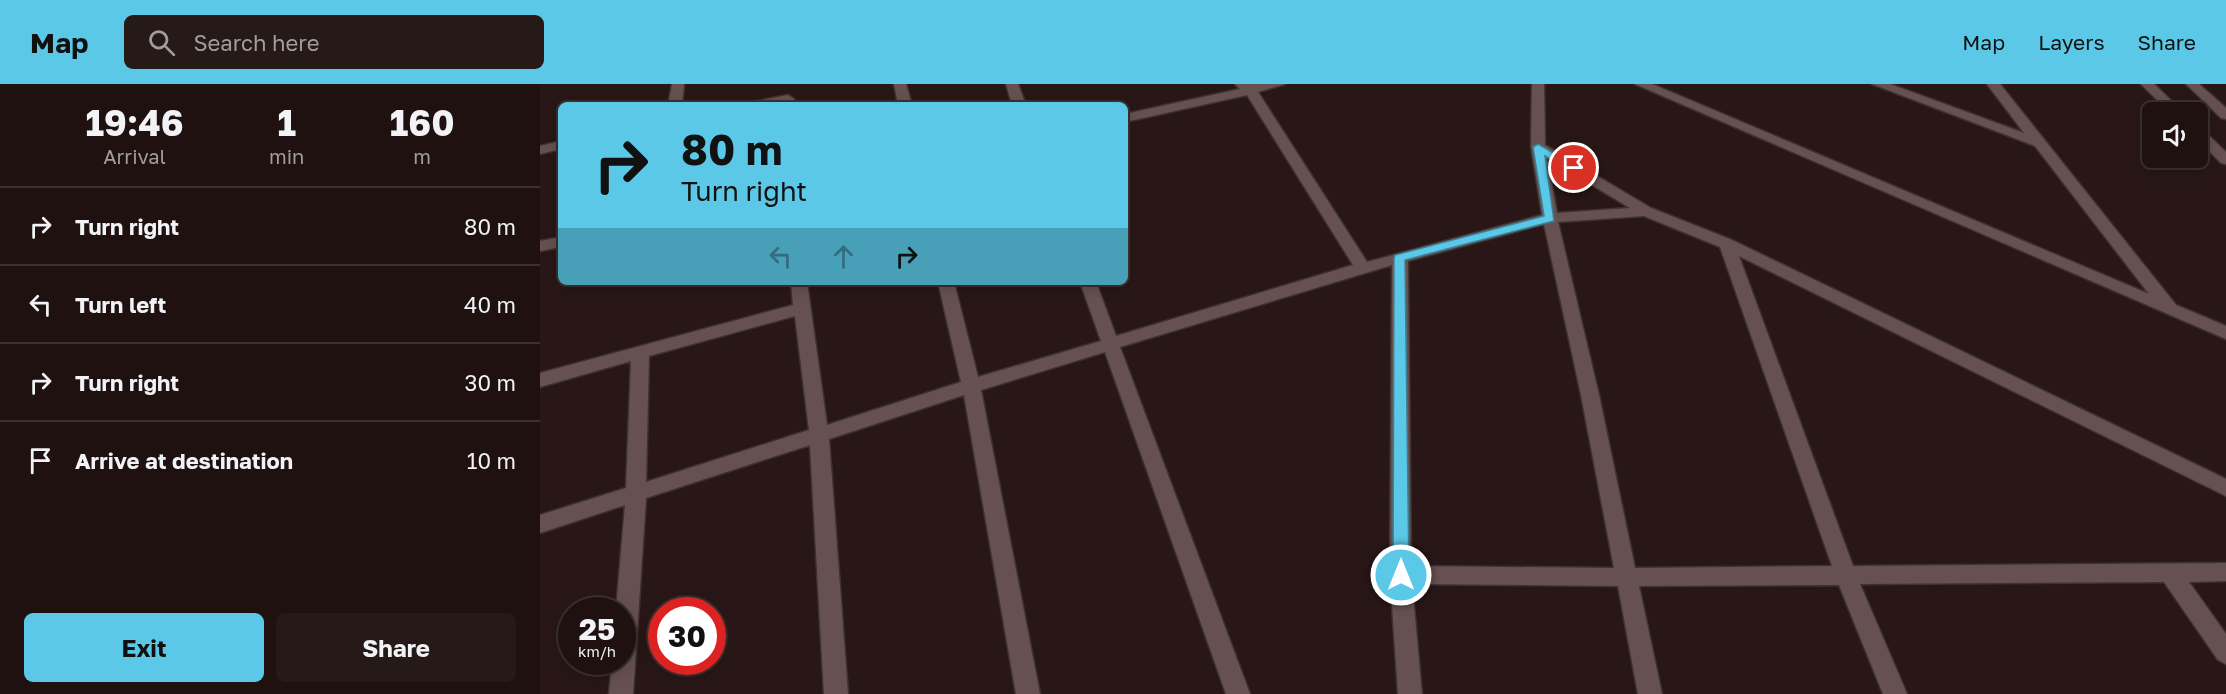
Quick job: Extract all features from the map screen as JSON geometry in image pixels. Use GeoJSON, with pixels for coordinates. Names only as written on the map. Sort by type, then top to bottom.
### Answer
{"type":"FeatureCollection","features":[{"type":"Feature","properties":{"kind":"street"},"geometry":{"type":"LineString","coordinates":[[675,102],[678,84]]}},
{"type":"Feature","properties":{"kind":"street"},"geometry":{"type":"LineString","coordinates":[[787,84],[788,102]]}},
{"type":"Feature","properties":{"kind":"street"},"geometry":{"type":"LineString","coordinates":[[900,84],[904,102]]}},
{"type":"Feature","properties":{"kind":"street"},"geometry":{"type":"LineString","coordinates":[[1012,84],[1018,102]]}},
{"type":"Feature","properties":{"kind":"street"},"geometry":{"type":"LineString","coordinates":[[1128,117],[1246,88],[1279,84]]}},
{"type":"Feature","properties":{"kind":"street"},"geometry":{"type":"LineString","coordinates":[[1538,84],[1538,147],[1550,218],[1628,577],[1650,694]]}},
{"type":"Feature","properties":{"kind":"street"},"geometry":{"type":"LineString","coordinates":[[1641,84],[2226,333]]}},
{"type":"Feature","properties":{"kind":"street"},"geometry":{"type":"LineString","coordinates":[[1878,84],[2038,143]]}},
{"type":"Feature","properties":{"kind":"street"},"geometry":{"type":"LineString","coordinates":[[1993,84],[2171,310]]}},
{"type":"Feature","properties":{"kind":"street"},"geometry":{"type":"LineString","coordinates":[[2147,84],[2166,102]]}},
{"type":"Feature","properties":{"kind":"street"},"geometry":{"type":"LineString","coordinates":[[2192,84],[2226,115]]}},
{"type":"Feature","properties":{"kind":"street"},"geometry":{"type":"LineString","coordinates":[[1246,88],[1363,268]]}},
{"type":"Feature","properties":{"kind":"street"},"geometry":{"type":"LineString","coordinates":[[2208,143],[2226,160]]}},
{"type":"Feature","properties":{"kind":"street"},"geometry":{"type":"LineString","coordinates":[[540,150],[558,146]]}},
{"type":"Feature","properties":{"kind":"street"},"geometry":{"type":"LineString","coordinates":[[1538,147],[1647,211],[1727,244],[2226,488]]}},
{"type":"Feature","properties":{"kind":"street"},"geometry":{"type":"LineString","coordinates":[[540,524],[971,387],[1363,268],[1550,218],[1647,211]]}},
{"type":"Feature","properties":{"kind":"street"},"geometry":{"type":"LineString","coordinates":[[540,246],[558,243]]}},
{"type":"Feature","properties":{"kind":"street"},"geometry":{"type":"LineString","coordinates":[[1727,244],[1845,574],[1895,694]]}},
{"type":"Feature","properties":{"kind":"street"},"geometry":{"type":"LineString","coordinates":[[1400,258],[1401,575],[1410,694]]}},
{"type":"Feature","properties":{"kind":"street"},"geometry":{"type":"LineString","coordinates":[[799,285],[819,435],[836,694]]}},
{"type":"Feature","properties":{"kind":"street"},"geometry":{"type":"LineString","coordinates":[[947,285],[971,387],[1028,694]]}},
{"type":"Feature","properties":{"kind":"street"},"geometry":{"type":"LineString","coordinates":[[1089,285],[1238,694]]}},
{"type":"Feature","properties":{"kind":"street"},"geometry":{"type":"LineString","coordinates":[[540,380],[802,308]]}},
{"type":"Feature","properties":{"kind":"street"},"geometry":{"type":"LineString","coordinates":[[621,694],[636,493],[640,354]]}},
{"type":"Feature","properties":{"kind":"street"},"geometry":{"type":"LineString","coordinates":[[1401,575],[1628,577],[2226,573]]}},
{"type":"Feature","properties":{"kind":"street"},"geometry":{"type":"LineString","coordinates":[[2171,574],[2226,653]]}},
{"type":"Feature","properties":{"kind":"route"},"geometry":{"type":"LineString","coordinates":[[1401,575],[1400,258],[1550,218],[1538,147],[1574,168]]}}]}
